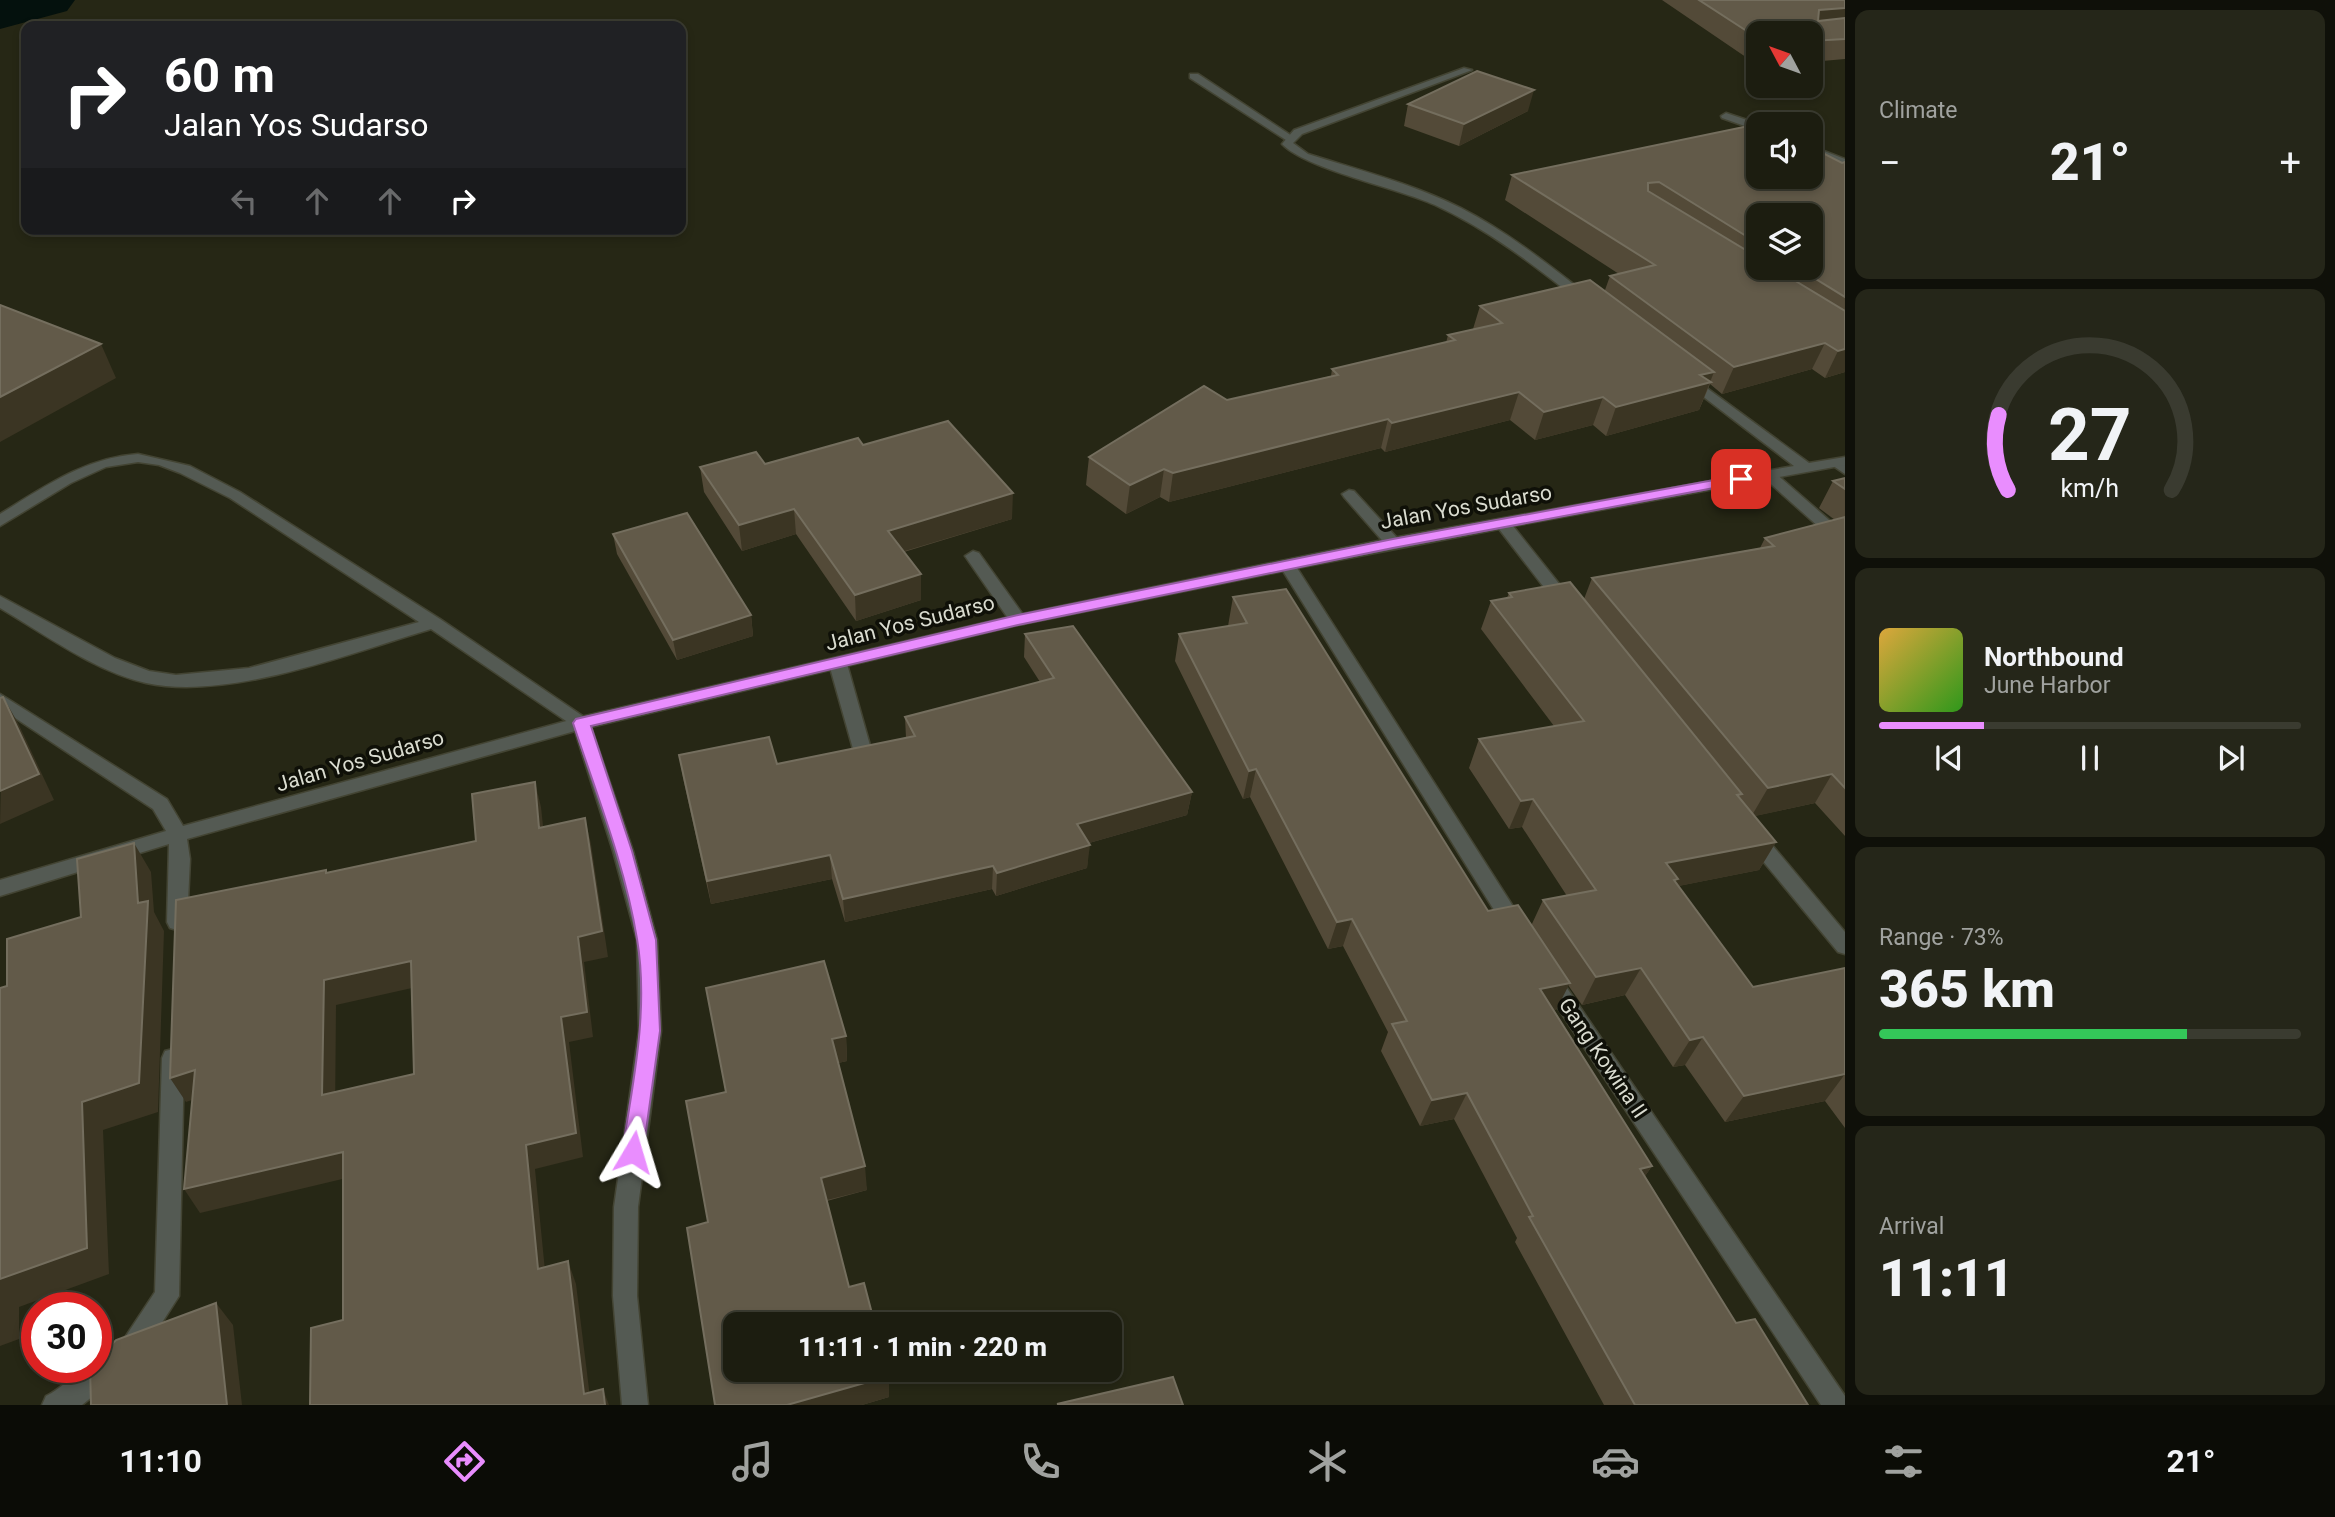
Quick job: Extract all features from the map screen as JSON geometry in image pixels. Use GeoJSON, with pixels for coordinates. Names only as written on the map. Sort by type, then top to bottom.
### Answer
{"type":"FeatureCollection","features":[{"type":"Feature","properties":{"kind":"street"},"geometry":{"type":"LineString","coordinates":[[1467,70],[1298,132],[1287,144],[1304,156],[1415,194],[1475,220],[1500,235],[1597,308]]}},
{"type":"Feature","properties":{"kind":"street"},"geometry":{"type":"LineString","coordinates":[[1194,76],[1290,138]]}},
{"type":"Feature","properties":{"kind":"street"},"geometry":{"type":"LineString","coordinates":[[1726,116],[1746,123]]}},
{"type":"Feature","properties":{"kind":"street"},"geometry":{"type":"LineString","coordinates":[[1823,154],[1845,163]]}},
{"type":"Feature","properties":{"kind":"street"},"geometry":{"type":"LineString","coordinates":[[1674,367],[1806,468]]}},
{"type":"Feature","properties":{"kind":"street"},"geometry":{"type":"LineString","coordinates":[[0,521],[105,461],[138,458],[170,464],[219,487],[494,660],[582,723],[624,851],[647,940],[650,1031],[626,1207],[625,1296],[635,1405]]}},
{"type":"Feature","properties":{"kind":"street","name":"Jalan Yos Sudarso"},"geometry":{"type":"LineString","coordinates":[[0,888],[180,834],[582,723],[1018,620],[1393,543],[1768,474],[1842,465]]}},
{"type":"Feature","properties":{"kind":"street"},"geometry":{"type":"LineString","coordinates":[[1768,474],[1845,542]]}},
{"type":"Feature","properties":{"kind":"street"},"geometry":{"type":"LineString","coordinates":[[1349,494],[1393,543]]}},
{"type":"Feature","properties":{"kind":"street"},"geometry":{"type":"LineString","coordinates":[[1503,524],[1577,618]]}},
{"type":"Feature","properties":{"kind":"street"},"geometry":{"type":"LineString","coordinates":[[973,556],[1018,620]]}},
{"type":"Feature","properties":{"kind":"street","name":"Gang Kowina II"},"geometry":{"type":"LineString","coordinates":[[1287,564],[1530,950],[1836,1405]]}},
{"type":"Feature","properties":{"kind":"street"},"geometry":{"type":"LineString","coordinates":[[0,601],[116,666],[150,678],[188,681],[233,678],[434,623]]}},
{"type":"Feature","properties":{"kind":"street"},"geometry":{"type":"LineString","coordinates":[[838,664],[866,763]]}},
{"type":"Feature","properties":{"kind":"street"},"geometry":{"type":"LineString","coordinates":[[0,700],[160,804],[172,816],[180,834],[177,943]]}},
{"type":"Feature","properties":{"kind":"street"},"geometry":{"type":"LineString","coordinates":[[1740,820],[1845,946]]}},
{"type":"Feature","properties":{"kind":"street"},"geometry":{"type":"LineString","coordinates":[[55,1405],[68,1399],[128,1351],[167,1296],[174,1038]]}},
{"type":"Feature","properties":{"kind":"building"},"geometry":{"type":"Polygon","coordinates":[[[1699,0],[1845,0],[1845,8],[1819,10],[1818,21],[1746,21],[1746,31],[1699,0]]]}},
{"type":"Feature","properties":{"kind":"building"},"geometry":{"type":"Polygon","coordinates":[[[1845,18],[1845,39],[1824,40],[1824,21],[1818,21],[1845,18]]]}},
{"type":"Feature","properties":{"kind":"building"},"geometry":{"type":"Polygon","coordinates":[[[1477,71],[1534,90],[1464,124],[1408,104],[1477,71]]]}},
{"type":"Feature","properties":{"kind":"building"},"geometry":{"type":"Polygon","coordinates":[[[1746,127],[1746,189],[1823,189],[1823,153],[1845,162],[1845,297],[1817,280],[1823,280],[1823,203],[1746,203],[1746,236],[1659,182],[1648,183],[1648,191],[1746,250],[1746,280],[1794,280],[1845,311],[1845,349],[1838,351],[1825,343],[1734,367],[1610,276],[1655,265],[1512,175],[1746,127]]]}},
{"type":"Feature","properties":{"kind":"building"},"geometry":{"type":"Polygon","coordinates":[[[1590,280],[1714,372],[1700,375],[1711,382],[1616,407],[1603,397],[1544,412],[1519,392],[1392,423],[1388,419],[1173,473],[1164,469],[1130,485],[1089,457],[1204,386],[1227,400],[1338,375],[1332,369],[1455,340],[1448,335],[1502,323],[1480,306],[1590,280]]]}},
{"type":"Feature","properties":{"kind":"building"},"geometry":{"type":"Polygon","coordinates":[[[0,305],[101,344],[0,397],[0,305]]]}},
{"type":"Feature","properties":{"kind":"building"},"geometry":{"type":"Polygon","coordinates":[[[948,421],[1013,493],[888,531],[921,574],[855,595],[794,509],[739,525],[700,467],[756,452],[765,464],[858,438],[863,445],[948,421]]]}},
{"type":"Feature","properties":{"kind":"building"},"geometry":{"type":"Polygon","coordinates":[[[1845,478],[1845,489],[1833,481],[1845,478]]]}},
{"type":"Feature","properties":{"kind":"building"},"geometry":{"type":"Polygon","coordinates":[[[687,513],[751,615],[673,640],[613,534],[687,513]]]}},
{"type":"Feature","properties":{"kind":"building"},"geometry":{"type":"Polygon","coordinates":[[[1845,517],[1845,788],[1832,774],[1768,788],[1592,578],[1774,546],[1765,538],[1845,517]]]}},
{"type":"Feature","properties":{"kind":"building"},"geometry":{"type":"Polygon","coordinates":[[[1570,582],[1742,794],[1737,795],[1776,842],[1666,863],[1678,879],[1674,880],[1753,987],[1845,968],[1845,1074],[1744,1096],[1703,1037],[1690,1040],[1641,968],[1596,977],[1543,900],[1596,890],[1533,799],[1521,801],[1479,739],[1584,721],[1491,601],[1512,597],[1509,593],[1570,582]]]}},
{"type":"Feature","properties":{"kind":"building"},"geometry":{"type":"Polygon","coordinates":[[[1286,589],[1488,911],[1518,905],[1570,983],[1540,989],[1652,1166],[1640,1169],[1736,1323],[1755,1319],[1808,1405],[1635,1405],[1529,1217],[1533,1216],[1467,1093],[1432,1100],[1392,1024],[1407,1021],[1352,919],[1337,922],[1256,769],[1249,771],[1179,634],[1247,623],[1233,597],[1286,589]]]}},
{"type":"Feature","properties":{"kind":"building"},"geometry":{"type":"Polygon","coordinates":[[[1073,626],[1192,792],[1077,824],[1090,845],[997,873],[993,866],[843,899],[830,855],[707,881],[679,755],[769,737],[777,764],[915,736],[905,717],[1054,678],[1025,634],[1073,626]]]}},
{"type":"Feature","properties":{"kind":"building"},"geometry":{"type":"Polygon","coordinates":[[[3,697],[39,774],[0,791],[0,698],[3,697]]]}},
{"type":"Feature","properties":{"kind":"building"},"geometry":{"type":"Polygon","coordinates":[[[535,782],[539,828],[585,818],[602,931],[578,937],[587,1012],[561,1017],[576,1133],[526,1145],[538,1269],[568,1261],[584,1394],[603,1389],[605,1405],[310,1405],[311,1328],[343,1320],[343,1152],[184,1189],[195,1070],[170,1078],[176,900],[326,870],[326,873],[476,841],[472,794],[535,782]],[[411,961],[324,980],[322,1095],[414,1074],[411,961]]]}},
{"type":"Feature","properties":{"kind":"building"},"geometry":{"type":"Polygon","coordinates":[[[134,843],[138,903],[148,901],[139,1083],[82,1102],[87,1248],[0,1279],[0,988],[7,986],[7,939],[81,917],[77,859],[134,843]]]}},
{"type":"Feature","properties":{"kind":"building"},"geometry":{"type":"Polygon","coordinates":[[[824,961],[846,1036],[832,1039],[865,1166],[821,1178],[849,1287],[864,1283],[872,1312],[723,1312],[723,1382],[868,1382],[787,1405],[715,1405],[687,1228],[708,1222],[686,1101],[726,1092],[706,988],[824,961]]]}},
{"type":"Feature","properties":{"kind":"building"},"geometry":{"type":"Polygon","coordinates":[[[216,1303],[227,1405],[91,1405],[90,1383],[112,1383],[112,1344],[116,1340],[216,1303]]]}},
{"type":"Feature","properties":{"kind":"building"},"geometry":{"type":"Polygon","coordinates":[[[1173,1377],[1183,1405],[1057,1404],[1173,1377]]]}},
{"type":"Feature","properties":{"kind":"waterway"},"geometry":{"type":"LineString","coordinates":[[0,13],[49,0]]}},
{"type":"Feature","properties":{"kind":"route"},"geometry":{"type":"LineString","coordinates":[[633,1152],[650,1031],[647,940],[624,851],[582,723],[1018,620],[1393,543],[1741,479]]}}]}
